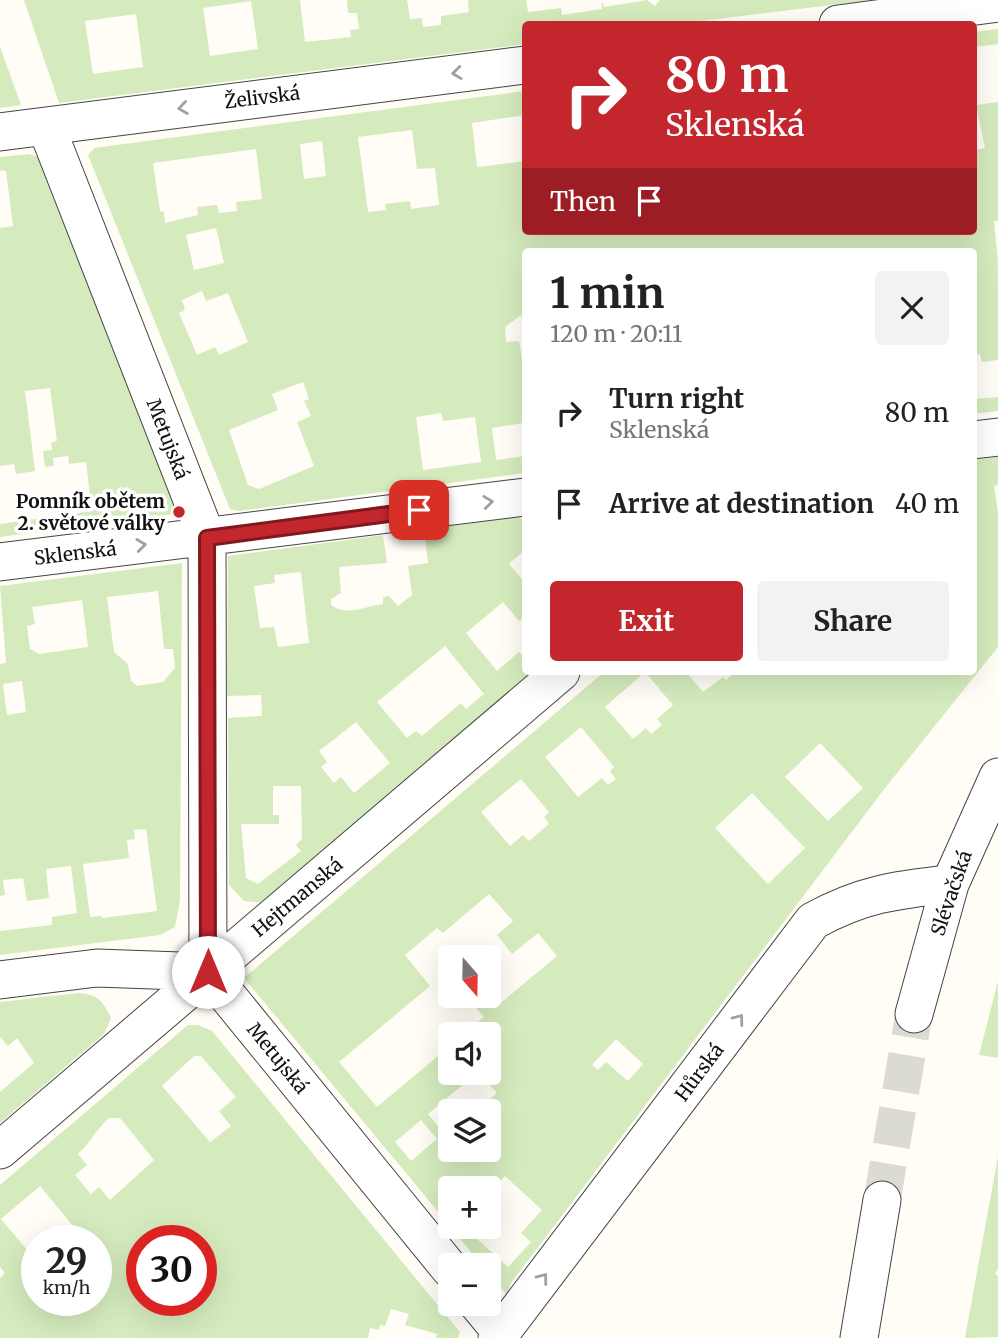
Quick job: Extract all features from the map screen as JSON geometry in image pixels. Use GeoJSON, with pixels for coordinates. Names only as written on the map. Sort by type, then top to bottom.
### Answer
{"type":"FeatureCollection","features":[{"type":"Feature","properties":{"kind":"street"},"geometry":{"type":"LineString","coordinates":[[861,21],[998,3]]}},
{"type":"Feature","properties":{"kind":"street","name":"Želivská"},"geometry":{"type":"LineString","coordinates":[[0,132],[522,65]]}},
{"type":"Feature","properties":{"kind":"street","name":"Metujská"},"geometry":{"type":"LineString","coordinates":[[46,126],[207,538],[208,972],[438,1254]]}},
{"type":"Feature","properties":{"kind":"street"},"geometry":{"type":"LineString","coordinates":[[977,439],[998,436]]}},
{"type":"Feature","properties":{"kind":"street","name":"Sklenská"},"geometry":{"type":"LineString","coordinates":[[0,562],[522,497]]}},
{"type":"Feature","properties":{"kind":"street","name":"Hejtmanská"},"geometry":{"type":"LineString","coordinates":[[0,1150],[557,675]]}},
{"type":"Feature","properties":{"kind":"street","name":"Slévačská"},"geometry":{"type":"LineString","coordinates":[[914,1014],[950,884],[998,777]]}},
{"type":"Feature","properties":{"kind":"street","name":"Hůrská"},"geometry":{"type":"LineString","coordinates":[[500,1335],[813,921],[842,905],[878,892],[950,884]]}},
{"type":"Feature","properties":{"kind":"street"},"geometry":{"type":"LineString","coordinates":[[0,980],[97,968],[208,972]]}},
{"type":"Feature","properties":{"kind":"street"},"geometry":{"type":"LineString","coordinates":[[859,1338],[882,1200]]}},
{"type":"Feature","properties":{"kind":"street"},"geometry":{"type":"LineString","coordinates":[[487,1316],[500,1335]]}},
{"type":"Feature","properties":{"kind":"green space"},"geometry":{"type":"Polygon","coordinates":[[[24,0],[300,0],[305,42],[351,37],[350,30],[359,29],[357,13],[348,13],[347,0],[407,0],[410,19],[422,18],[423,27],[441,25],[441,16],[469,12],[468,0],[526,0],[528,12],[561,8],[562,15],[602,9],[602,0],[604,7],[647,0],[655,6],[660,0],[872,0],[702,21],[522,21],[522,44],[59,103],[24,0]],[[251,1],[203,8],[210,56],[258,49],[251,1]],[[136,14],[85,21],[93,74],[143,67],[136,14]]]}},
{"type":"Feature","properties":{"kind":"green space"},"geometry":{"type":"Polygon","coordinates":[[[998,29],[998,44],[977,47],[977,32],[998,29]]]}},
{"type":"Feature","properties":{"kind":"green space"},"geometry":{"type":"Polygon","coordinates":[[[0,47],[21,105],[0,108],[0,47]]]}},
{"type":"Feature","properties":{"kind":"green space"},"geometry":{"type":"Polygon","coordinates":[[[522,91],[522,115],[472,123],[477,167],[522,161],[522,235],[977,235],[977,149],[985,148],[977,105],[998,102],[998,221],[994,221],[998,261],[998,360],[982,362],[980,354],[977,354],[977,248],[522,248],[522,318],[521,315],[505,327],[506,342],[519,341],[522,360],[522,423],[492,428],[496,460],[522,456],[522,473],[239,511],[230,509],[88,155],[94,148],[522,91]],[[412,130],[358,137],[368,212],[386,210],[385,204],[410,201],[411,209],[439,205],[435,168],[417,169],[412,130]],[[322,141],[300,144],[304,179],[326,176],[322,141]],[[256,149],[153,163],[160,211],[164,212],[165,223],[198,215],[197,207],[217,205],[219,213],[237,211],[236,202],[262,199],[256,149]],[[216,228],[186,235],[194,270],[224,263],[216,228]],[[202,291],[182,300],[185,310],[179,313],[197,355],[215,347],[219,355],[248,342],[228,293],[206,301],[202,291]],[[303,382],[272,394],[278,410],[229,430],[248,485],[259,489],[314,466],[297,422],[311,416],[304,401],[309,399],[303,382]],[[441,413],[416,417],[423,470],[481,462],[475,417],[443,421],[441,413]]]}},
{"type":"Feature","properties":{"kind":"green space"},"geometry":{"type":"Polygon","coordinates":[[[29,154],[39,157],[179,507],[173,514],[0,537],[0,524],[92,511],[86,462],[69,464],[68,456],[53,458],[54,466],[45,467],[43,451],[52,450],[51,443],[57,441],[50,388],[25,391],[35,471],[16,474],[14,464],[0,466],[0,228],[13,226],[6,171],[0,170],[0,157],[29,154]]]}},
{"type":"Feature","properties":{"kind":"green space"},"geometry":{"type":"Polygon","coordinates":[[[998,397],[998,411],[977,414],[977,399],[998,397]]]}},
{"type":"Feature","properties":{"kind":"green space"},"geometry":{"type":"Polygon","coordinates":[[[998,457],[998,485],[994,486],[998,512],[998,647],[977,673],[977,460],[998,457]]]}},
{"type":"Feature","properties":{"kind":"green space"},"geometry":{"type":"Polygon","coordinates":[[[520,517],[522,553],[509,564],[522,579],[522,618],[519,621],[503,602],[466,633],[497,671],[519,652],[522,656],[522,675],[531,675],[263,903],[244,901],[229,885],[228,718],[262,716],[261,695],[227,696],[228,556],[383,535],[387,563],[339,567],[341,593],[331,599],[331,605],[343,610],[383,604],[383,597],[389,596],[398,606],[412,595],[408,566],[428,563],[424,529],[520,517]],[[301,572],[274,575],[275,583],[254,586],[260,628],[274,627],[278,647],[309,643],[301,572]],[[445,646],[377,702],[407,738],[416,731],[422,736],[461,703],[466,709],[484,694],[445,646]],[[356,722],[319,751],[327,762],[321,767],[334,783],[341,777],[354,793],[390,763],[356,722]],[[273,786],[273,815],[279,815],[279,824],[241,824],[246,878],[258,884],[301,851],[296,845],[302,839],[301,786],[273,786]]]}},
{"type":"Feature","properties":{"kind":"green space"},"geometry":{"type":"Polygon","coordinates":[[[182,563],[180,900],[175,927],[160,935],[0,955],[0,931],[52,925],[52,917],[77,913],[71,866],[46,869],[49,898],[27,901],[23,878],[3,880],[5,895],[0,896],[0,664],[6,663],[0,586],[182,563]],[[158,591],[107,597],[114,652],[128,664],[131,681],[137,686],[163,682],[175,668],[173,649],[164,649],[158,591]],[[82,600],[32,607],[35,624],[27,626],[30,649],[39,654],[88,647],[82,600]],[[22,681],[3,684],[7,715],[26,712],[22,681]],[[146,829],[134,830],[135,839],[127,840],[129,858],[83,864],[90,917],[103,918],[157,911],[146,829]]]}},
{"type":"Feature","properties":{"kind":"green space"},"geometry":{"type":"Polygon","coordinates":[[[600,675],[642,675],[605,707],[633,739],[646,728],[651,734],[662,725],[657,719],[673,705],[648,675],[689,675],[703,692],[723,677],[726,680],[732,675],[976,675],[885,788],[511,1283],[507,1295],[501,1288],[501,1261],[508,1267],[531,1242],[521,1233],[542,1210],[505,1176],[501,1180],[501,1176],[438,1176],[438,1212],[244,978],[600,675]],[[581,727],[545,757],[578,797],[602,778],[608,785],[616,779],[610,771],[614,767],[581,727]],[[820,743],[785,777],[828,821],[863,788],[820,743]],[[521,779],[481,812],[510,846],[523,835],[529,841],[549,824],[544,817],[549,812],[521,779]],[[752,793],[715,828],[768,884],[805,848],[752,793]],[[489,894],[443,933],[437,928],[405,955],[430,986],[339,1062],[377,1107],[438,1056],[438,1085],[462,1085],[446,1099],[438,1099],[438,1106],[428,1114],[438,1126],[438,1162],[501,1162],[501,1099],[490,1099],[497,1093],[490,1085],[501,1085],[501,1022],[478,1022],[484,1017],[476,1008],[501,1008],[501,1003],[557,956],[538,933],[512,954],[497,935],[513,921],[489,894]],[[616,1039],[592,1065],[598,1070],[606,1062],[628,1081],[643,1064],[616,1039]],[[421,1120],[395,1142],[411,1161],[437,1139],[421,1120]]]}},
{"type":"Feature","properties":{"kind":"green space"},"geometry":{"type":"Polygon","coordinates":[[[998,981],[998,1058],[979,1055],[998,981]]]}},
{"type":"Feature","properties":{"kind":"green space"},"geometry":{"type":"Polygon","coordinates":[[[78,993],[95,997],[105,1007],[111,1018],[104,1034],[0,1123],[0,1092],[34,1063],[17,1038],[8,1046],[0,1037],[0,1002],[78,993]]]}},
{"type":"Feature","properties":{"kind":"green space"},"geometry":{"type":"Polygon","coordinates":[[[188,1025],[198,1025],[212,1031],[438,1305],[438,1316],[447,1316],[460,1332],[458,1338],[436,1338],[437,1334],[405,1325],[409,1314],[391,1309],[385,1326],[380,1325],[379,1330],[370,1328],[368,1338],[0,1338],[0,1278],[5,1273],[0,1267],[0,1185],[188,1025]],[[194,1056],[162,1086],[210,1142],[231,1126],[219,1111],[236,1097],[201,1056],[194,1056]],[[109,1118],[78,1154],[87,1165],[75,1175],[91,1194],[99,1187],[110,1200],[154,1160],[120,1118],[109,1118]]]}},
{"type":"Feature","properties":{"kind":"green space"},"geometry":{"type":"Polygon","coordinates":[[[998,1156],[998,1269],[995,1274],[998,1276],[998,1337],[965,1338],[998,1156]]]}},
{"type":"Feature","properties":{"kind":"green space"},"geometry":{"type":"Polygon","coordinates":[[[460,1239],[477,1239],[493,1253],[472,1253],[460,1239]]]}},
{"type":"Feature","properties":{"kind":"tunnel"},"geometry":{"type":"LineString","coordinates":[[882,1200],[914,1014]]}},
{"type":"Feature","properties":{"kind":"place","name":"Pomník obětem 2. světové války"},"geometry":{"type":"Point","coordinates":[179,512]}},
{"type":"Feature","properties":{"kind":"route"},"geometry":{"type":"LineString","coordinates":[[208,972],[207,538],[419,510]]}}]}
